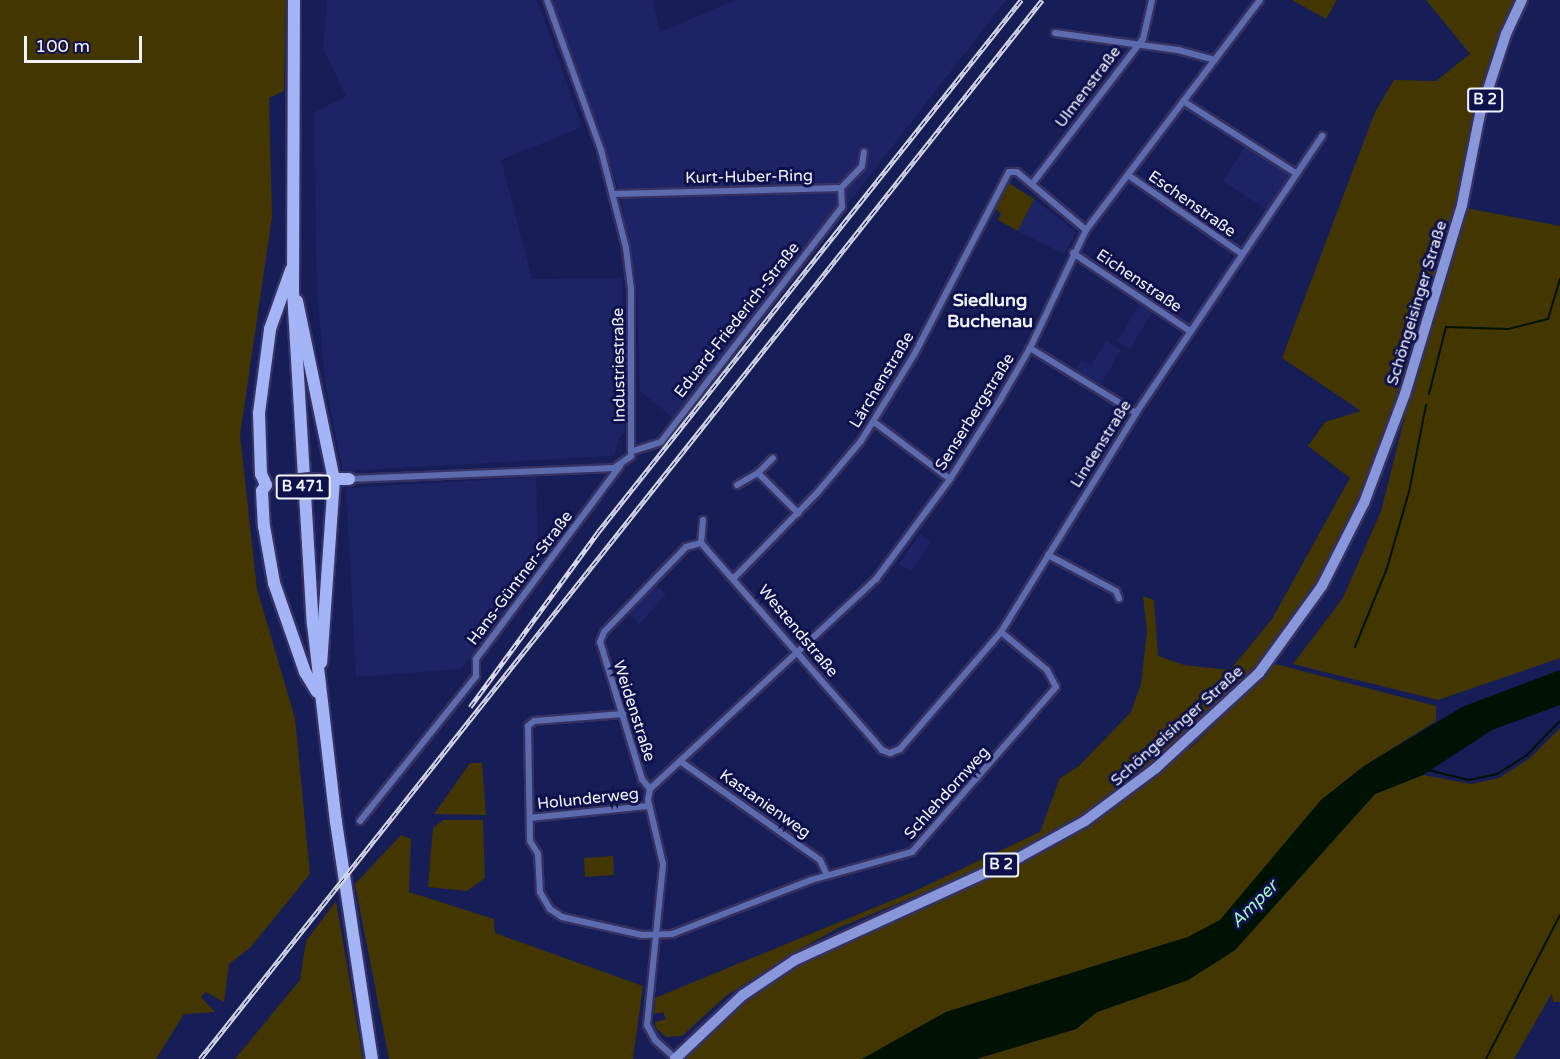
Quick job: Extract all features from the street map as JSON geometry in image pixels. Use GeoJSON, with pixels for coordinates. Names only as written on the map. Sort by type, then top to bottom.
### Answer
{"type":"FeatureCollection","features":[{"type":"Feature","properties":{"kind":"highway","name":"B 471"},"geometry":{"type":"LineString","coordinates":[[294,0],[293,292],[318,682],[372,1059]]}},
{"type":"Feature","properties":{"kind":"highway"},"geometry":{"type":"LineString","coordinates":[[266,485],[261,474],[259,413],[270,329],[293,265]]}},
{"type":"Feature","properties":{"kind":"highway"},"geometry":{"type":"LineString","coordinates":[[293,292],[304,320],[334,479],[326,633],[318,682]]}},
{"type":"Feature","properties":{"kind":"highway"},"geometry":{"type":"LineString","coordinates":[[320,697],[305,672],[274,583],[264,526],[262,491],[266,485],[282,482],[349,479]]}},
{"type":"Feature","properties":{"kind":"main road","name":"Schöngeisinger Straße"},"geometry":{"type":"LineString","coordinates":[[676,1059],[743,995],[795,960],[1039,848],[1119,798],[1225,708],[1259,673],[1294,628],[1322,586],[1364,503],[1405,394],[1462,205],[1480,114],[1506,34],[1522,0]]}},
{"type":"Feature","properties":{"kind":"street","name":"Industriestraße"},"geometry":{"type":"LineString","coordinates":[[547,0],[614,194],[631,276],[633,451]]}},
{"type":"Feature","properties":{"kind":"street","name":"Ulmenstraße"},"geometry":{"type":"LineString","coordinates":[[1032,184],[1139,44],[1152,0]]}},
{"type":"Feature","properties":{"kind":"street","name":"Senserbergstraße"},"geometry":{"type":"LineString","coordinates":[[650,789],[876,579],[950,478],[1030,348],[1073,253],[1086,230],[1260,0]]}},
{"type":"Feature","properties":{"kind":"street"},"geometry":{"type":"LineString","coordinates":[[1055,33],[1208,55],[1215,60]]}},
{"type":"Feature","properties":{"kind":"street"},"geometry":{"type":"LineString","coordinates":[[1183,101],[1297,174]]}},
{"type":"Feature","properties":{"kind":"street","name":"Lindenstraße"},"geometry":{"type":"LineString","coordinates":[[890,753],[900,749],[1001,632],[1136,413],[1322,136]]}},
{"type":"Feature","properties":{"kind":"street"},"geometry":{"type":"LineString","coordinates":[[841,188],[862,166],[864,152]]}},
{"type":"Feature","properties":{"kind":"street","name":"Lärchenstraße"},"geometry":{"type":"LineString","coordinates":[[735,577],[846,460],[874,422],[914,355],[1006,175],[1013,171],[1032,184]]}},
{"type":"Feature","properties":{"kind":"street","name":"Eschenstraße"},"geometry":{"type":"LineString","coordinates":[[1128,175],[1242,254]]}},
{"type":"Feature","properties":{"kind":"street"},"geometry":{"type":"LineString","coordinates":[[1032,184],[1086,230]]}},
{"type":"Feature","properties":{"kind":"street","name":"Kurt-Huber-Ring"},"geometry":{"type":"LineString","coordinates":[[614,194],[841,188]]}},
{"type":"Feature","properties":{"kind":"street","name":"Eduard-Friederich-Straße"},"geometry":{"type":"LineString","coordinates":[[633,451],[661,442],[842,207],[841,188]]}},
{"type":"Feature","properties":{"kind":"street","name":"Eichenstraße"},"geometry":{"type":"LineString","coordinates":[[1073,253],[1190,331]]}},
{"type":"Feature","properties":{"kind":"street"},"geometry":{"type":"LineString","coordinates":[[1030,348],[1136,413]]}},
{"type":"Feature","properties":{"kind":"street"},"geometry":{"type":"LineString","coordinates":[[874,422],[950,478]]}},
{"type":"Feature","properties":{"kind":"street"},"geometry":{"type":"LineString","coordinates":[[349,479],[620,466],[633,451]]}},
{"type":"Feature","properties":{"kind":"street"},"geometry":{"type":"LineString","coordinates":[[736,485],[758,472],[773,458]]}},
{"type":"Feature","properties":{"kind":"street","name":"Hans-Güntner-Straße"},"geometry":{"type":"LineString","coordinates":[[360,821],[476,676],[476,659],[620,466]]}},
{"type":"Feature","properties":{"kind":"street"},"geometry":{"type":"LineString","coordinates":[[758,472],[798,513]]}},
{"type":"Feature","properties":{"kind":"street"},"geometry":{"type":"LineString","coordinates":[[701,543],[703,520]]}},
{"type":"Feature","properties":{"kind":"street","name":"Westendstraße"},"geometry":{"type":"LineString","coordinates":[[701,543],[735,577],[882,750],[890,753]]}},
{"type":"Feature","properties":{"kind":"street","name":"Weidenstraße"},"geometry":{"type":"LineString","coordinates":[[676,1059],[655,1040],[647,1025],[663,864],[649,806],[650,789],[642,779],[623,714],[601,654],[601,637],[686,547],[701,543]]}},
{"type":"Feature","properties":{"kind":"street"},"geometry":{"type":"LineString","coordinates":[[1048,555],[1116,591],[1119,598]]}},
{"type":"Feature","properties":{"kind":"street","name":"Schlehdornweg"},"geometry":{"type":"LineString","coordinates":[[655,936],[672,934],[827,875],[912,852],[1053,694],[1057,684],[1052,675],[1001,632]]}},
{"type":"Feature","properties":{"kind":"street"},"geometry":{"type":"LineString","coordinates":[[623,714],[534,721],[528,726],[530,841],[538,854],[539,888],[550,909],[562,917],[655,936]]}},
{"type":"Feature","properties":{"kind":"street","name":"Kastanienweg"},"geometry":{"type":"LineString","coordinates":[[680,761],[820,860],[827,875]]}},
{"type":"Feature","properties":{"kind":"street","name":"Holunderweg"},"geometry":{"type":"LineString","coordinates":[[530,818],[649,806]]}},
{"type":"Feature","properties":{"kind":"shaded area"},"geometry":{"type":"Polygon","coordinates":[[[0,0],[286,0],[284,91],[269,98],[272,217],[240,435],[257,589],[295,718],[310,874],[251,947],[229,964],[224,1002],[206,992],[201,997],[215,1012],[184,1014],[156,1059],[0,1059],[0,0]]]}},
{"type":"Feature","properties":{"kind":"shaded area"},"geometry":{"type":"Polygon","coordinates":[[[327,0],[537,0],[582,127],[501,160],[532,279],[622,278],[625,433],[619,438],[614,456],[343,471],[325,383],[317,293],[314,113],[346,96],[323,49],[327,0]]]}},
{"type":"Feature","properties":{"kind":"shaded area"},"geometry":{"type":"Polygon","coordinates":[[[552,0],[653,0],[660,32],[735,0],[1006,0],[678,422],[640,391],[636,280],[619,190],[552,0]]]}},
{"type":"Feature","properties":{"kind":"shaded area"},"geometry":{"type":"Polygon","coordinates":[[[1292,0],[1337,0],[1326,19],[1292,0]]]}},
{"type":"Feature","properties":{"kind":"shaded area"},"geometry":{"type":"Polygon","coordinates":[[[1426,0],[1518,0],[1501,35],[1472,125],[1458,203],[1384,434],[1357,501],[1316,585],[1267,655],[1189,733],[1117,793],[1048,836],[970,874],[838,928],[793,953],[726,996],[682,1036],[666,1037],[656,1028],[655,1022],[666,1019],[663,1012],[654,1014],[655,998],[917,890],[1040,832],[1060,778],[1079,766],[1131,712],[1141,684],[1147,631],[1143,596],[1154,600],[1158,656],[1184,665],[1230,670],[1272,619],[1350,478],[1308,446],[1325,422],[1361,411],[1282,358],[1375,112],[1394,80],[1436,81],[1470,54],[1426,0]]]}},
{"type":"Feature","properties":{"kind":"shaded area"},"geometry":{"type":"Polygon","coordinates":[[[1245,147],[1290,176],[1267,210],[1223,181],[1245,147]]]}},
{"type":"Feature","properties":{"kind":"shaded area"},"geometry":{"type":"Polygon","coordinates":[[[1009,183],[1034,199],[1018,231],[998,220],[1001,213],[995,209],[1009,183]]]}},
{"type":"Feature","properties":{"kind":"shaded area"},"geometry":{"type":"Polygon","coordinates":[[[1034,199],[1076,232],[1064,254],[1018,231],[1034,199]]]}},
{"type":"Feature","properties":{"kind":"shaded area"},"geometry":{"type":"Polygon","coordinates":[[[1466,208],[1560,226],[1560,658],[1438,700],[1293,664],[1343,598],[1381,511],[1411,392],[1466,208]]]}},
{"type":"Feature","properties":{"kind":"shaded area"},"geometry":{"type":"Polygon","coordinates":[[[1139,305],[1152,312],[1130,349],[1117,341],[1139,305]]]}},
{"type":"Feature","properties":{"kind":"shaded area"},"geometry":{"type":"Polygon","coordinates":[[[1106,341],[1121,350],[1100,386],[1075,371],[1082,360],[1091,365],[1106,341]]]}},
{"type":"Feature","properties":{"kind":"shaded area"},"geometry":{"type":"Polygon","coordinates":[[[536,477],[539,563],[461,669],[356,677],[346,488],[536,477]]]}},
{"type":"Feature","properties":{"kind":"shaded area"},"geometry":{"type":"Polygon","coordinates":[[[920,534],[931,542],[911,571],[899,564],[920,534]]]}},
{"type":"Feature","properties":{"kind":"shaded area"},"geometry":{"type":"Polygon","coordinates":[[[655,584],[666,595],[639,624],[628,613],[655,584]]]}},
{"type":"Feature","properties":{"kind":"shaded area"},"geometry":{"type":"Polygon","coordinates":[[[1275,664],[1436,706],[1436,721],[1364,766],[1321,800],[1220,920],[1188,937],[946,1012],[862,1059],[684,1059],[736,1009],[799,966],[833,947],[1055,846],[1088,827],[1195,744],[1275,664]]]}},
{"type":"Feature","properties":{"kind":"shaded area"},"geometry":{"type":"Polygon","coordinates":[[[1560,728],[1560,1002],[1553,1002],[1552,993],[1514,1059],[976,1059],[1076,1029],[1097,1012],[1188,980],[1235,950],[1375,794],[1423,775],[1471,784],[1499,778],[1530,758],[1560,728]]]}},
{"type":"Feature","properties":{"kind":"shaded area"},"geometry":{"type":"Polygon","coordinates":[[[470,763],[482,763],[486,815],[434,814],[470,763]]]}},
{"type":"Feature","properties":{"kind":"shaded area"},"geometry":{"type":"Polygon","coordinates":[[[443,820],[483,820],[485,878],[467,891],[428,887],[433,828],[443,820]]]}},
{"type":"Feature","properties":{"kind":"shaded area"},"geometry":{"type":"Polygon","coordinates":[[[401,835],[411,839],[409,892],[494,919],[495,933],[643,986],[633,1059],[389,1059],[355,884],[401,835]]]}},
{"type":"Feature","properties":{"kind":"shaded area"},"geometry":{"type":"Polygon","coordinates":[[[613,856],[614,875],[585,877],[584,858],[613,856]]]}},
{"type":"Feature","properties":{"kind":"shaded area"},"geometry":{"type":"Polygon","coordinates":[[[336,901],[363,1059],[235,1059],[300,980],[306,941],[336,901]]]}},
{"type":"Feature","properties":{"kind":"water","name":"Amper"},"geometry":{"type":"Polygon","coordinates":[[[1560,670],[1560,705],[1492,730],[1423,775],[1375,794],[1235,950],[1188,980],[1097,1012],[1076,1029],[976,1059],[862,1059],[946,1012],[1188,937],[1220,920],[1321,800],[1364,766],[1462,707],[1560,670]]]}},
{"type":"Feature","properties":{"kind":"waterway"},"geometry":{"type":"LineString","coordinates":[[1429,394],[1446,327],[1508,329],[1548,319],[1560,279]]}},
{"type":"Feature","properties":{"kind":"waterway"},"geometry":{"type":"LineString","coordinates":[[1355,647],[1387,568],[1409,492],[1426,405]]}},
{"type":"Feature","properties":{"kind":"waterway"},"geometry":{"type":"LineString","coordinates":[[1428,770],[1469,780],[1497,774],[1527,755],[1560,721]]}},
{"type":"Feature","properties":{"kind":"waterway"},"geometry":{"type":"LineString","coordinates":[[1486,1059],[1560,915]]}},
{"type":"Feature","properties":{"kind":"railway"},"geometry":{"type":"LineString","coordinates":[[470,707],[598,532],[1021,0]]}},
{"type":"Feature","properties":{"kind":"railway"},"geometry":{"type":"LineString","coordinates":[[200,1059],[1042,0]]}},
{"type":"Feature","properties":{"kind":"district","name":"Siedlung Buchenau"},"geometry":{"type":"Point","coordinates":[990,311]}}]}
